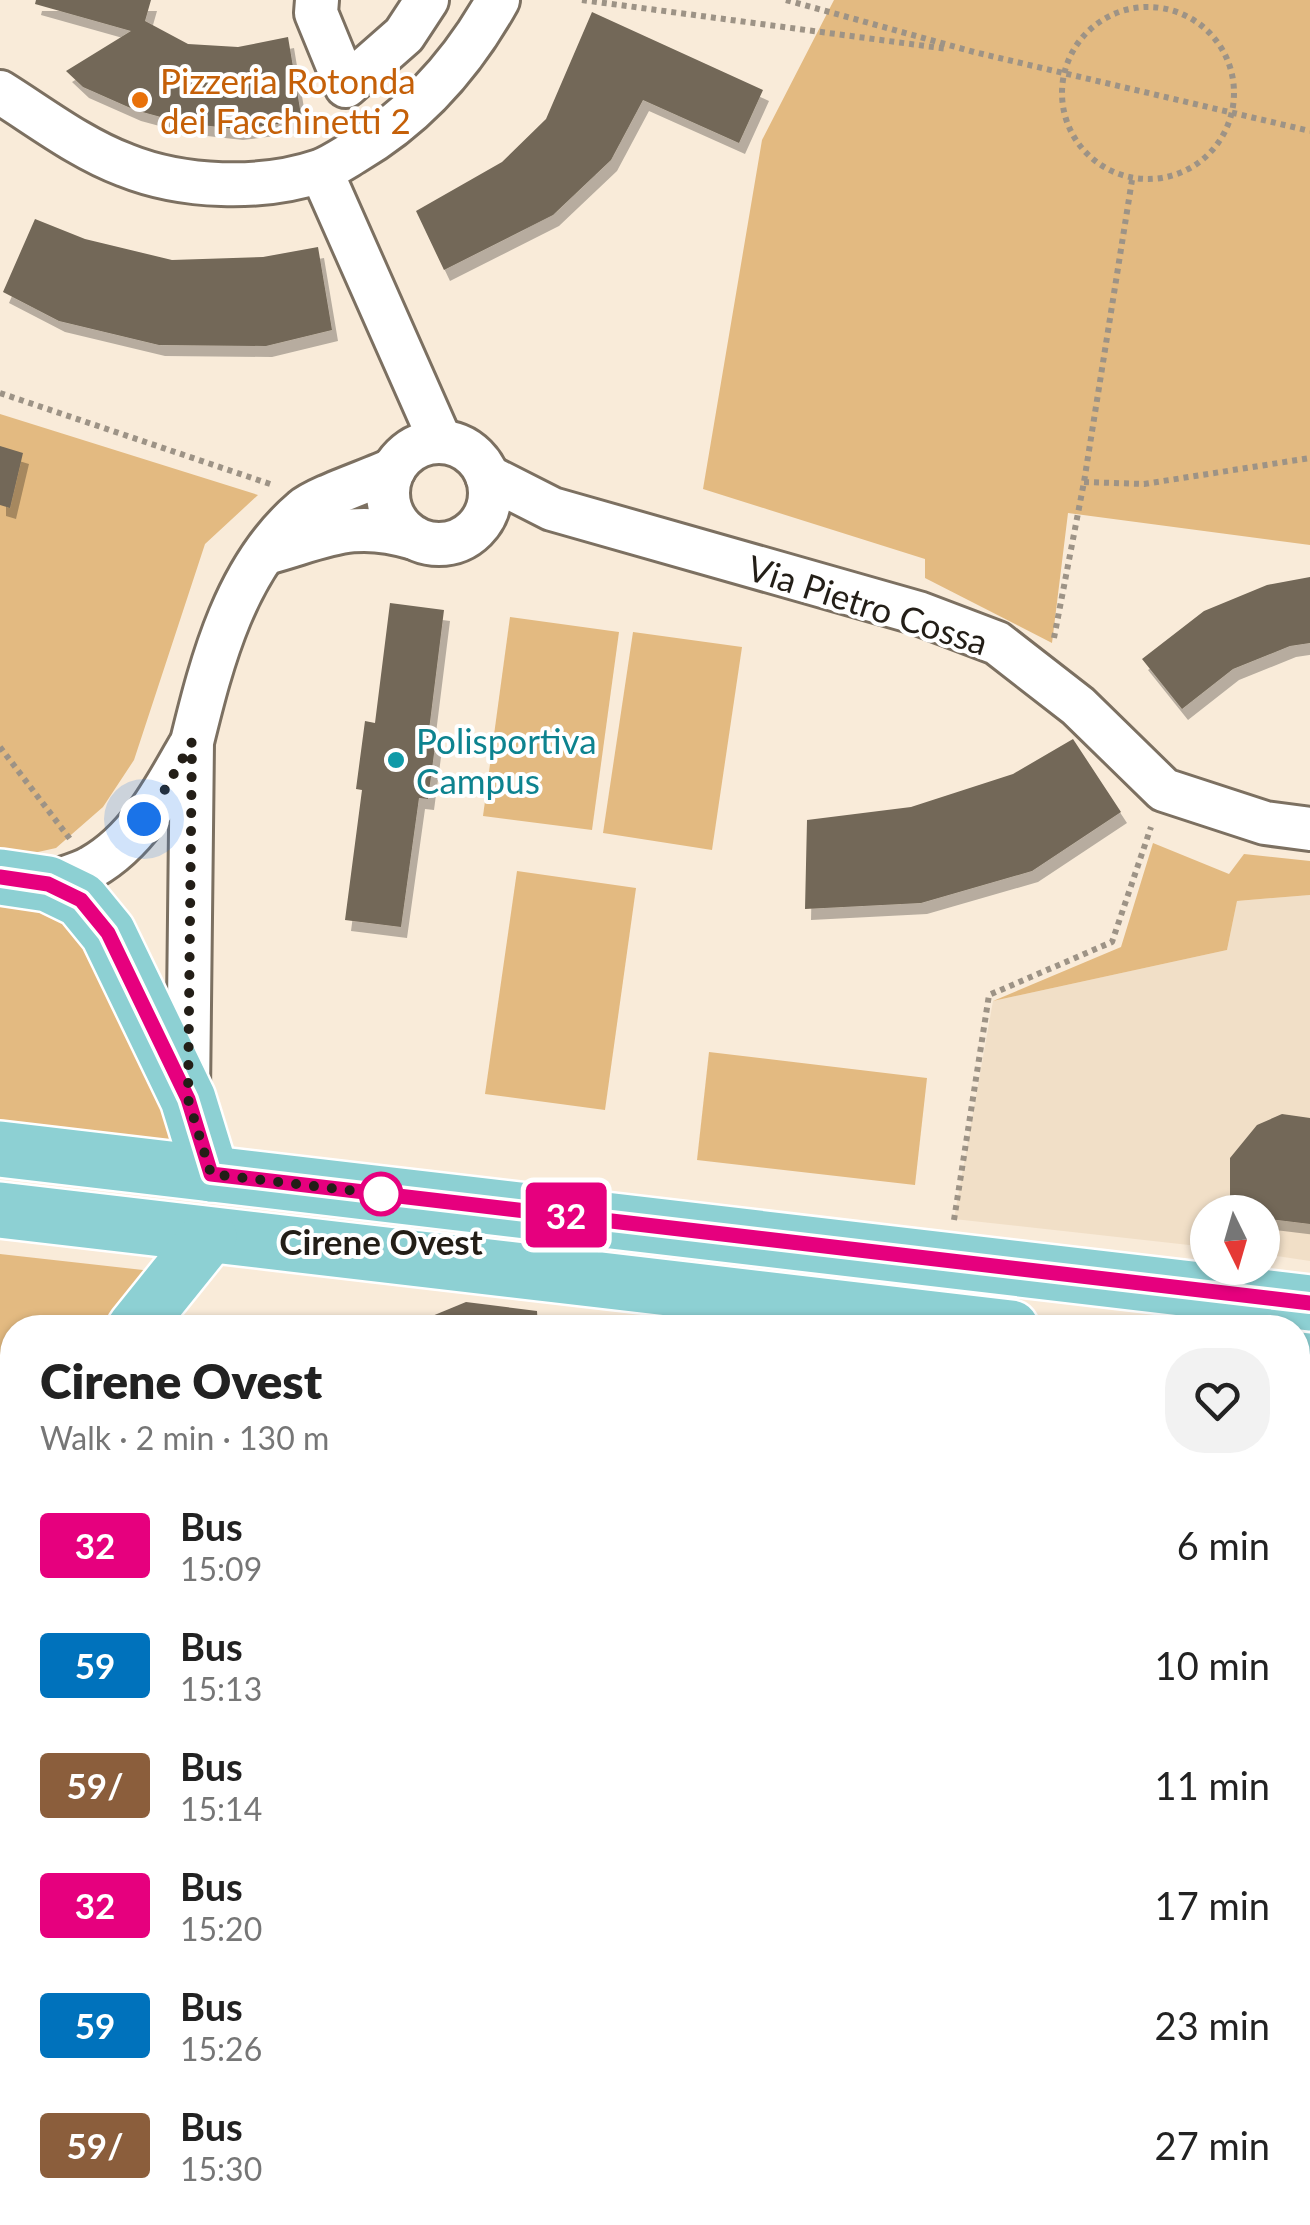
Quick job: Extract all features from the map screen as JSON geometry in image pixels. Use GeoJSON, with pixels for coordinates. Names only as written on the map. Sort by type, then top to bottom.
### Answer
{"type":"FeatureCollection","features":[{"type":"Feature","properties":{"kind":"main road"},"geometry":{"type":"LineString","coordinates":[[46,876],[81,900],[108,933],[188,1099],[211,1174]]}},
{"type":"Feature","properties":{"kind":"main road"},"geometry":{"type":"LineString","coordinates":[[0,1149],[947,1260],[1248,1312],[1310,1302]]}},
{"type":"Feature","properties":{"kind":"main road"},"geometry":{"type":"LineString","coordinates":[[0,1210],[898,1315]]}},
{"type":"Feature","properties":{"kind":"main road"},"geometry":{"type":"LineString","coordinates":[[145,1315],[208,1236]]}},
{"type":"Feature","properties":{"kind":"street"},"geometry":{"type":"LineString","coordinates":[[317,0],[316,12],[346,86],[404,35],[428,0]]}},
{"type":"Feature","properties":{"kind":"street"},"geometry":{"type":"LineString","coordinates":[[0,92],[125,166],[168,177],[256,184],[321,171],[407,116],[463,54],[498,0]]}},
{"type":"Feature","properties":{"kind":"street"},"geometry":{"type":"LineString","coordinates":[[321,171],[441,442],[412,449],[394,469],[388,485],[388,501],[401,528],[414,538]]}},
{"type":"Feature","properties":{"kind":"street","name":"Via Pietro Cossa"},"geometry":{"type":"LineString","coordinates":[[441,442],[470,452],[486,476],[552,510],[918,613],[998,643],[1046,678],[1164,790],[1264,823],[1310,829]]}},
{"type":"Feature","properties":{"kind":"street"},"geometry":{"type":"LineString","coordinates":[[188,1099],[192,742],[203,694],[238,593],[266,553],[305,508],[394,469]]}},
{"type":"Feature","properties":{"kind":"street"},"geometry":{"type":"LineString","coordinates":[[478,526],[489,505],[486,476]]}},
{"type":"Feature","properties":{"kind":"street","name":"Via Pietro Cossa"},"geometry":{"type":"LineString","coordinates":[[266,553],[362,527],[446,544],[462,539],[478,526],[552,510]]}},
{"type":"Feature","properties":{"kind":"street"},"geometry":{"type":"LineString","coordinates":[[46,876],[128,840],[160,798],[192,742]]}},
{"type":"Feature","properties":{"kind":"street"},"geometry":{"type":"LineString","coordinates":[[208,1236],[211,1174]]}},
{"type":"Feature","properties":{"kind":"path"},"geometry":{"type":"LineString","coordinates":[[582,0],[974,52]]}},
{"type":"Feature","properties":{"kind":"path"},"geometry":{"type":"LineString","coordinates":[[786,0],[974,52],[1310,132]]}},
{"type":"Feature","properties":{"kind":"path"},"geometry":{"type":"LineString","coordinates":[[1154,3],[1201,24],[1231,64],[1233,115],[1212,153],[1176,177],[1132,180],[1090,159],[1081,146],[1064,119],[1062,72],[1082,36],[1103,20],[1114,12],[1154,3]]}},
{"type":"Feature","properties":{"kind":"path"},"geometry":{"type":"LineString","coordinates":[[1046,678],[1084,482],[1132,180]]}},
{"type":"Feature","properties":{"kind":"path"},"geometry":{"type":"LineString","coordinates":[[0,393],[320,502]]}},
{"type":"Feature","properties":{"kind":"path"},"geometry":{"type":"LineString","coordinates":[[1084,482],[1144,484],[1310,458]]}},
{"type":"Feature","properties":{"kind":"path"},"geometry":{"type":"LineString","coordinates":[[0,747],[46,876]]}},
{"type":"Feature","properties":{"kind":"path"},"geometry":{"type":"LineString","coordinates":[[947,1260],[990,995],[1112,942],[1164,790]]}},
{"type":"Feature","properties":{"kind":"shaded area"},"geometry":{"type":"Polygon","coordinates":[[[834,0],[1310,0],[1310,545],[1068,513],[1052,643],[925,578],[925,559],[703,489],[762,140],[834,0]]]}},
{"type":"Feature","properties":{"kind":"shaded area"},"geometry":{"type":"Polygon","coordinates":[[[0,414],[258,495],[205,544],[134,760],[103,807],[56,848],[20,856],[0,853],[0,414]]]}},
{"type":"Feature","properties":{"kind":"shaded area"},"geometry":{"type":"Polygon","coordinates":[[[510,617],[619,632],[592,830],[483,816],[510,617]]]}},
{"type":"Feature","properties":{"kind":"shaded area"},"geometry":{"type":"Polygon","coordinates":[[[633,632],[742,647],[712,850],[603,833],[633,632]]]}},
{"type":"Feature","properties":{"kind":"shaded area"},"geometry":{"type":"Polygon","coordinates":[[[1153,843],[1229,874],[1244,854],[1310,861],[1310,895],[1237,901],[1227,950],[993,1001],[1121,947],[1153,843]]]}},
{"type":"Feature","properties":{"kind":"shaded area"},"geometry":{"type":"Polygon","coordinates":[[[517,871],[636,888],[605,1110],[485,1094],[517,871]]]}},
{"type":"Feature","properties":{"kind":"shaded area"},"geometry":{"type":"Polygon","coordinates":[[[1310,895],[1310,1261],[1280,1257],[1280,1195],[1190,1195],[1190,1245],[954,1219],[993,1001],[1227,950],[1237,901],[1310,895]]]}},
{"type":"Feature","properties":{"kind":"shaded area"},"geometry":{"type":"Polygon","coordinates":[[[0,901],[39,906],[77,929],[108,969],[181,1151],[0,1129],[0,901]]]}},
{"type":"Feature","properties":{"kind":"shaded area"},"geometry":{"type":"Polygon","coordinates":[[[709,1052],[927,1078],[915,1185],[697,1160],[709,1052]]]}},
{"type":"Feature","properties":{"kind":"shaded area"},"geometry":{"type":"Polygon","coordinates":[[[0,1254],[152,1271],[117,1315],[0,1315],[0,1254]]]}},
{"type":"Feature","properties":{"kind":"building"},"geometry":{"type":"Polygon","coordinates":[[[36,0],[151,0],[145,21],[188,44],[238,47],[288,37],[302,121],[237,129],[183,123],[135,110],[83,87],[66,71],[131,31],[35,4],[36,0]]]}},
{"type":"Feature","properties":{"kind":"building"},"geometry":{"type":"Polygon","coordinates":[[[592,12],[763,90],[739,143],[643,100],[611,160],[553,215],[444,270],[416,211],[502,162],[546,119],[592,12]]]}},
{"type":"Feature","properties":{"kind":"building"},"geometry":{"type":"Polygon","coordinates":[[[35,219],[85,239],[172,260],[263,257],[318,247],[332,330],[266,346],[159,345],[59,321],[3,292],[35,219]]]}},
{"type":"Feature","properties":{"kind":"building"},"geometry":{"type":"Polygon","coordinates":[[[0,446],[23,453],[10,508],[0,505],[0,446]]]}},
{"type":"Feature","properties":{"kind":"building"},"geometry":{"type":"Polygon","coordinates":[[[1310,577],[1310,643],[1290,646],[1233,669],[1182,709],[1142,659],[1204,611],[1267,585],[1310,577]]]}},
{"type":"Feature","properties":{"kind":"building"},"geometry":{"type":"Polygon","coordinates":[[[390,603],[444,610],[429,730],[437,731],[428,799],[419,798],[401,927],[345,920],[362,790],[356,789],[365,721],[375,723],[390,603]]]}},
{"type":"Feature","properties":{"kind":"building"},"geometry":{"type":"Polygon","coordinates":[[[1073,739],[1121,812],[1032,871],[921,903],[805,909],[807,820],[911,807],[1013,774],[1073,739]]]}},
{"type":"Feature","properties":{"kind":"building"},"geometry":{"type":"Polygon","coordinates":[[[1282,1114],[1310,1118],[1310,1224],[1280,1220],[1280,1195],[1230,1195],[1230,1158],[1257,1125],[1282,1114]]]}},
{"type":"Feature","properties":{"kind":"building"},"geometry":{"type":"Polygon","coordinates":[[[466,1302],[537,1311],[537,1315],[434,1315],[466,1302]]]}},
{"type":"Feature","properties":{"kind":"bus line","name":"32"},"geometry":{"type":"LineString","coordinates":[[0,877],[48,884],[81,900],[108,933],[188,1099],[211,1174],[1310,1303]]}},
{"type":"Feature","properties":{"kind":"place","name":"Pizzeria Rotonda dei Facchinetti 2"},"geometry":{"type":"Point","coordinates":[140,100]}},
{"type":"Feature","properties":{"kind":"place","name":"Polisportiva Campus"},"geometry":{"type":"Point","coordinates":[396,760]}},
{"type":"Feature","properties":{"kind":"place","name":"Cirene Ovest"},"geometry":{"type":"Point","coordinates":[381,1194]}},
{"type":"Feature","properties":{"kind":"route"},"geometry":{"type":"LineString","coordinates":[[144,819],[192,742],[188,1099],[211,1174],[381,1194]]}}]}
